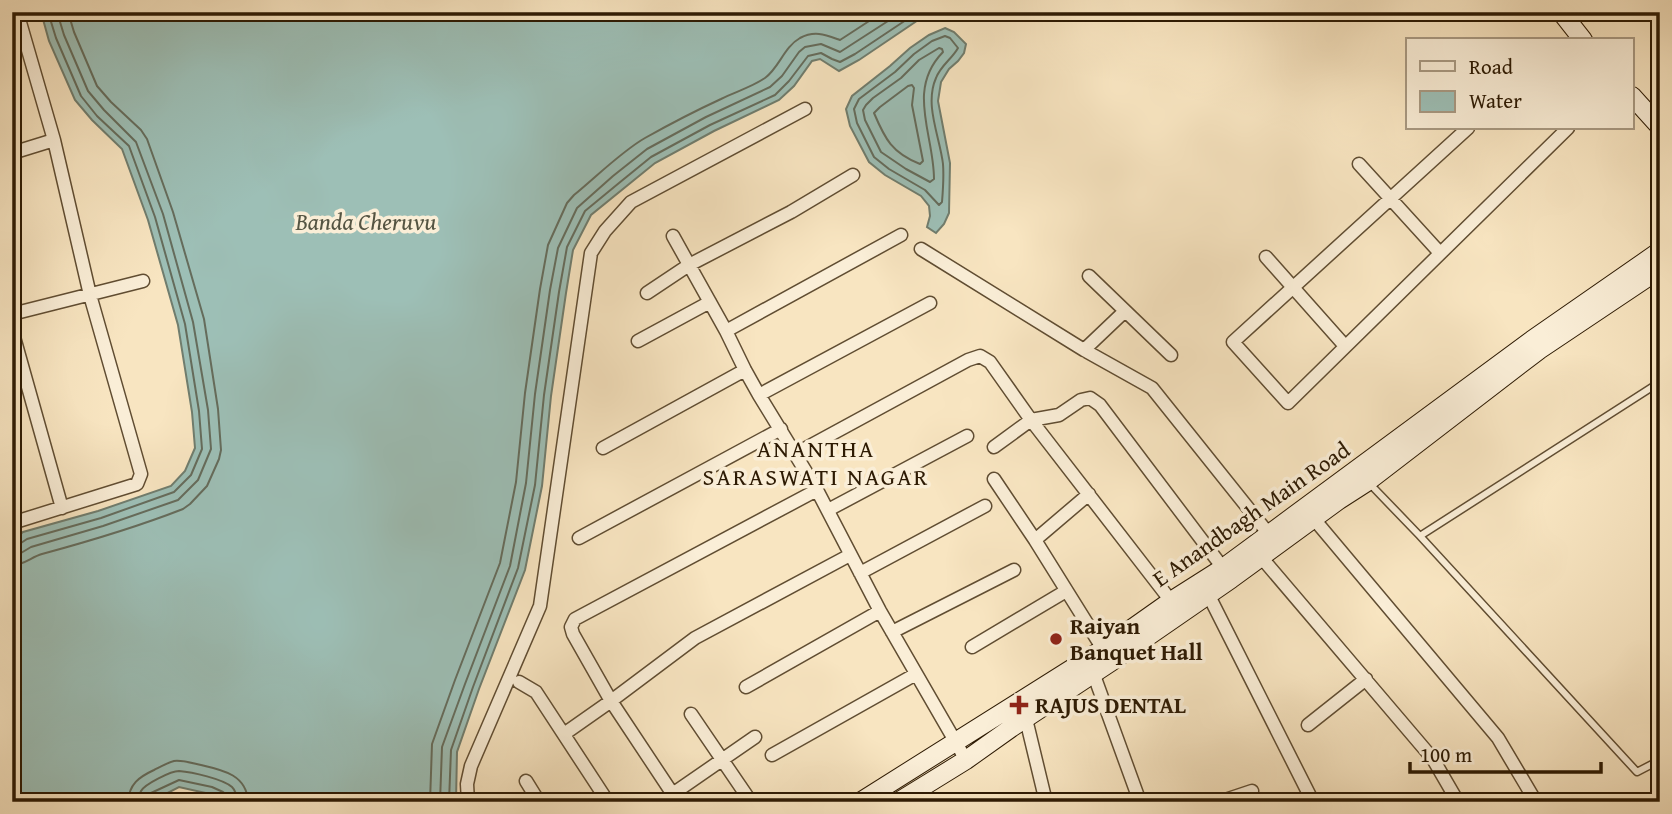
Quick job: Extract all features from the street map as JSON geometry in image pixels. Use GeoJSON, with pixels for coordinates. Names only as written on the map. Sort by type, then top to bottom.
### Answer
{"type":"FeatureCollection","features":[{"type":"Feature","properties":{"kind":"street"},"geometry":{"type":"LineString","coordinates":[[12,523],[137,484],[142,474],[90,295],[54,140],[17,12]]}},
{"type":"Feature","properties":{"kind":"street"},"geometry":{"type":"LineString","coordinates":[[1561,12],[1574,37]]}},
{"type":"Feature","properties":{"kind":"street"},"geometry":{"type":"LineString","coordinates":[[1634,98],[1660,127]]}},
{"type":"Feature","properties":{"kind":"street"},"geometry":{"type":"LineString","coordinates":[[468,802],[467,784],[471,766],[540,606],[591,253],[605,231],[631,202],[805,109]]}},
{"type":"Feature","properties":{"kind":"street"},"geometry":{"type":"LineString","coordinates":[[1466,130],[1233,342],[1287,403],[1566,130]]}},
{"type":"Feature","properties":{"kind":"street"},"geometry":{"type":"LineString","coordinates":[[12,153],[54,140]]}},
{"type":"Feature","properties":{"kind":"street"},"geometry":{"type":"LineString","coordinates":[[1359,164],[1440,253]]}},
{"type":"Feature","properties":{"kind":"street"},"geometry":{"type":"LineString","coordinates":[[648,293],[689,265],[791,212],[853,175]]}},
{"type":"Feature","properties":{"kind":"street"},"geometry":{"type":"LineString","coordinates":[[726,331],[901,235]]}},
{"type":"Feature","properties":{"kind":"street"},"geometry":{"type":"LineString","coordinates":[[673,236],[745,370],[817,490],[880,611],[966,760]]}},
{"type":"Feature","properties":{"kind":"street"},"geometry":{"type":"LineString","coordinates":[[921,249],[1084,350],[1152,388],[1273,540]]}},
{"type":"Feature","properties":{"kind":"street","name":"E Anandbagh Main Road"},"geometry":{"type":"LineString","coordinates":[[860,802],[955,742],[1091,666],[1208,594],[1261,557],[1273,540],[1532,340],[1660,251]]}},
{"type":"Feature","properties":{"kind":"street"},"geometry":{"type":"LineString","coordinates":[[1266,257],[1345,346]]}},
{"type":"Feature","properties":{"kind":"street","name":"E Anandbagh Main Road"},"geometry":{"type":"LineString","coordinates":[[898,802],[1026,719],[1091,666],[1103,649],[1171,601],[1223,568],[1314,519],[1367,482],[1539,350],[1660,270]]}},
{"type":"Feature","properties":{"kind":"street"},"geometry":{"type":"LineString","coordinates":[[1089,276],[1171,355]]}},
{"type":"Feature","properties":{"kind":"street"},"geometry":{"type":"LineString","coordinates":[[12,314],[143,281]]}},
{"type":"Feature","properties":{"kind":"street"},"geometry":{"type":"LineString","coordinates":[[638,341],[710,302]]}},
{"type":"Feature","properties":{"kind":"street"},"geometry":{"type":"LineString","coordinates":[[759,395],[930,303]]}},
{"type":"Feature","properties":{"kind":"street"},"geometry":{"type":"LineString","coordinates":[[1084,350],[1125,311]]}},
{"type":"Feature","properties":{"kind":"street"},"geometry":{"type":"LineString","coordinates":[[12,330],[62,508]]}},
{"type":"Feature","properties":{"kind":"street"},"geometry":{"type":"LineString","coordinates":[[795,454],[979,356],[990,362],[1031,420],[1171,601]]}},
{"type":"Feature","properties":{"kind":"street"},"geometry":{"type":"LineString","coordinates":[[603,448],[745,370]]}},
{"type":"Feature","properties":{"kind":"street"},"geometry":{"type":"LineString","coordinates":[[994,447],[1031,420],[1059,415],[1081,400],[1090,398],[1100,405],[1223,568]]}},
{"type":"Feature","properties":{"kind":"street"},"geometry":{"type":"LineString","coordinates":[[579,538],[781,429]]}},
{"type":"Feature","properties":{"kind":"street"},"geometry":{"type":"LineString","coordinates":[[828,510],[967,436]]}},
{"type":"Feature","properties":{"kind":"street"},"geometry":{"type":"LineString","coordinates":[[994,479],[1103,649]]}},
{"type":"Feature","properties":{"kind":"street"},"geometry":{"type":"LineString","coordinates":[[675,798],[611,701],[571,627],[575,619],[817,490]]}},
{"type":"Feature","properties":{"kind":"street"},"geometry":{"type":"LineString","coordinates":[[1035,540],[1089,494]]}},
{"type":"Feature","properties":{"kind":"street"},"geometry":{"type":"LineString","coordinates":[[860,573],[985,506]]}},
{"type":"Feature","properties":{"kind":"street"},"geometry":{"type":"LineString","coordinates":[[1314,519],[1498,738],[1536,802]]}},
{"type":"Feature","properties":{"kind":"street"},"geometry":{"type":"LineString","coordinates":[[564,734],[695,638],[850,555]]}},
{"type":"Feature","properties":{"kind":"street"},"geometry":{"type":"LineString","coordinates":[[1261,557],[1433,759],[1458,802]]}},
{"type":"Feature","properties":{"kind":"street"},"geometry":{"type":"LineString","coordinates":[[892,632],[1014,570]]}},
{"type":"Feature","properties":{"kind":"street"},"geometry":{"type":"LineString","coordinates":[[972,647],[1066,591]]}},
{"type":"Feature","properties":{"kind":"street"},"geometry":{"type":"LineString","coordinates":[[1208,594],[1313,802]]}},
{"type":"Feature","properties":{"kind":"street"},"geometry":{"type":"LineString","coordinates":[[746,687],[880,611]]}},
{"type":"Feature","properties":{"kind":"street"},"geometry":{"type":"LineString","coordinates":[[1091,666],[1140,802]]}},
{"type":"Feature","properties":{"kind":"street"},"geometry":{"type":"LineString","coordinates":[[772,755],[916,674]]}},
{"type":"Feature","properties":{"kind":"street"},"geometry":{"type":"LineString","coordinates":[[1308,724],[1366,678]]}},
{"type":"Feature","properties":{"kind":"street"},"geometry":{"type":"LineString","coordinates":[[519,682],[536,692],[608,802]]}},
{"type":"Feature","properties":{"kind":"street"},"geometry":{"type":"LineString","coordinates":[[691,714],[751,802]]}},
{"type":"Feature","properties":{"kind":"street"},"geometry":{"type":"LineString","coordinates":[[1026,719],[1046,802]]}},
{"type":"Feature","properties":{"kind":"street"},"geometry":{"type":"LineString","coordinates":[[661,802],[675,798],[722,759],[755,737]]}},
{"type":"Feature","properties":{"kind":"street"},"geometry":{"type":"LineString","coordinates":[[526,781],[539,802]]}},
{"type":"Feature","properties":{"kind":"street"},"geometry":{"type":"LineString","coordinates":[[1219,802],[1252,790]]}},
{"type":"Feature","properties":{"kind":"lane"},"geometry":{"type":"LineString","coordinates":[[1420,536],[1660,382]]}},
{"type":"Feature","properties":{"kind":"lane"},"geometry":{"type":"LineString","coordinates":[[1367,482],[1637,772],[1660,760]]}},
{"type":"Feature","properties":{"kind":"water","name":"Banda Cheruvu"},"geometry":{"type":"Polygon","coordinates":[[[41,12],[930,12],[839,71],[820,59],[812,61],[794,86],[779,100],[655,163],[591,215],[573,250],[551,396],[542,486],[525,570],[457,752],[456,802],[229,802],[210,794],[179,787],[150,802],[12,802],[12,541],[23,532],[98,511],[171,486],[185,471],[195,448],[178,325],[148,220],[122,149],[75,100],[49,41],[41,12]]]}},
{"type":"Feature","properties":{"kind":"water"},"geometry":{"type":"Polygon","coordinates":[[[945,28],[954,32],[966,44],[964,53],[941,82],[938,101],[950,163],[949,213],[936,233],[927,227],[929,206],[921,196],[885,175],[869,162],[850,126],[846,109],[852,96],[910,48],[945,28]]]}},
{"type":"Feature","properties":{"kind":"place","name":"Raiyan Banquet Hall"},"geometry":{"type":"Point","coordinates":[1056,639]}},
{"type":"Feature","properties":{"kind":"place","name":"RAJUS DENTAL"},"geometry":{"type":"Point","coordinates":[1019,705]}},
{"type":"Feature","properties":{"kind":"district","name":"ANANTHA SARASWATI NAGAR"},"geometry":{"type":"Point","coordinates":[816,463]}}]}
